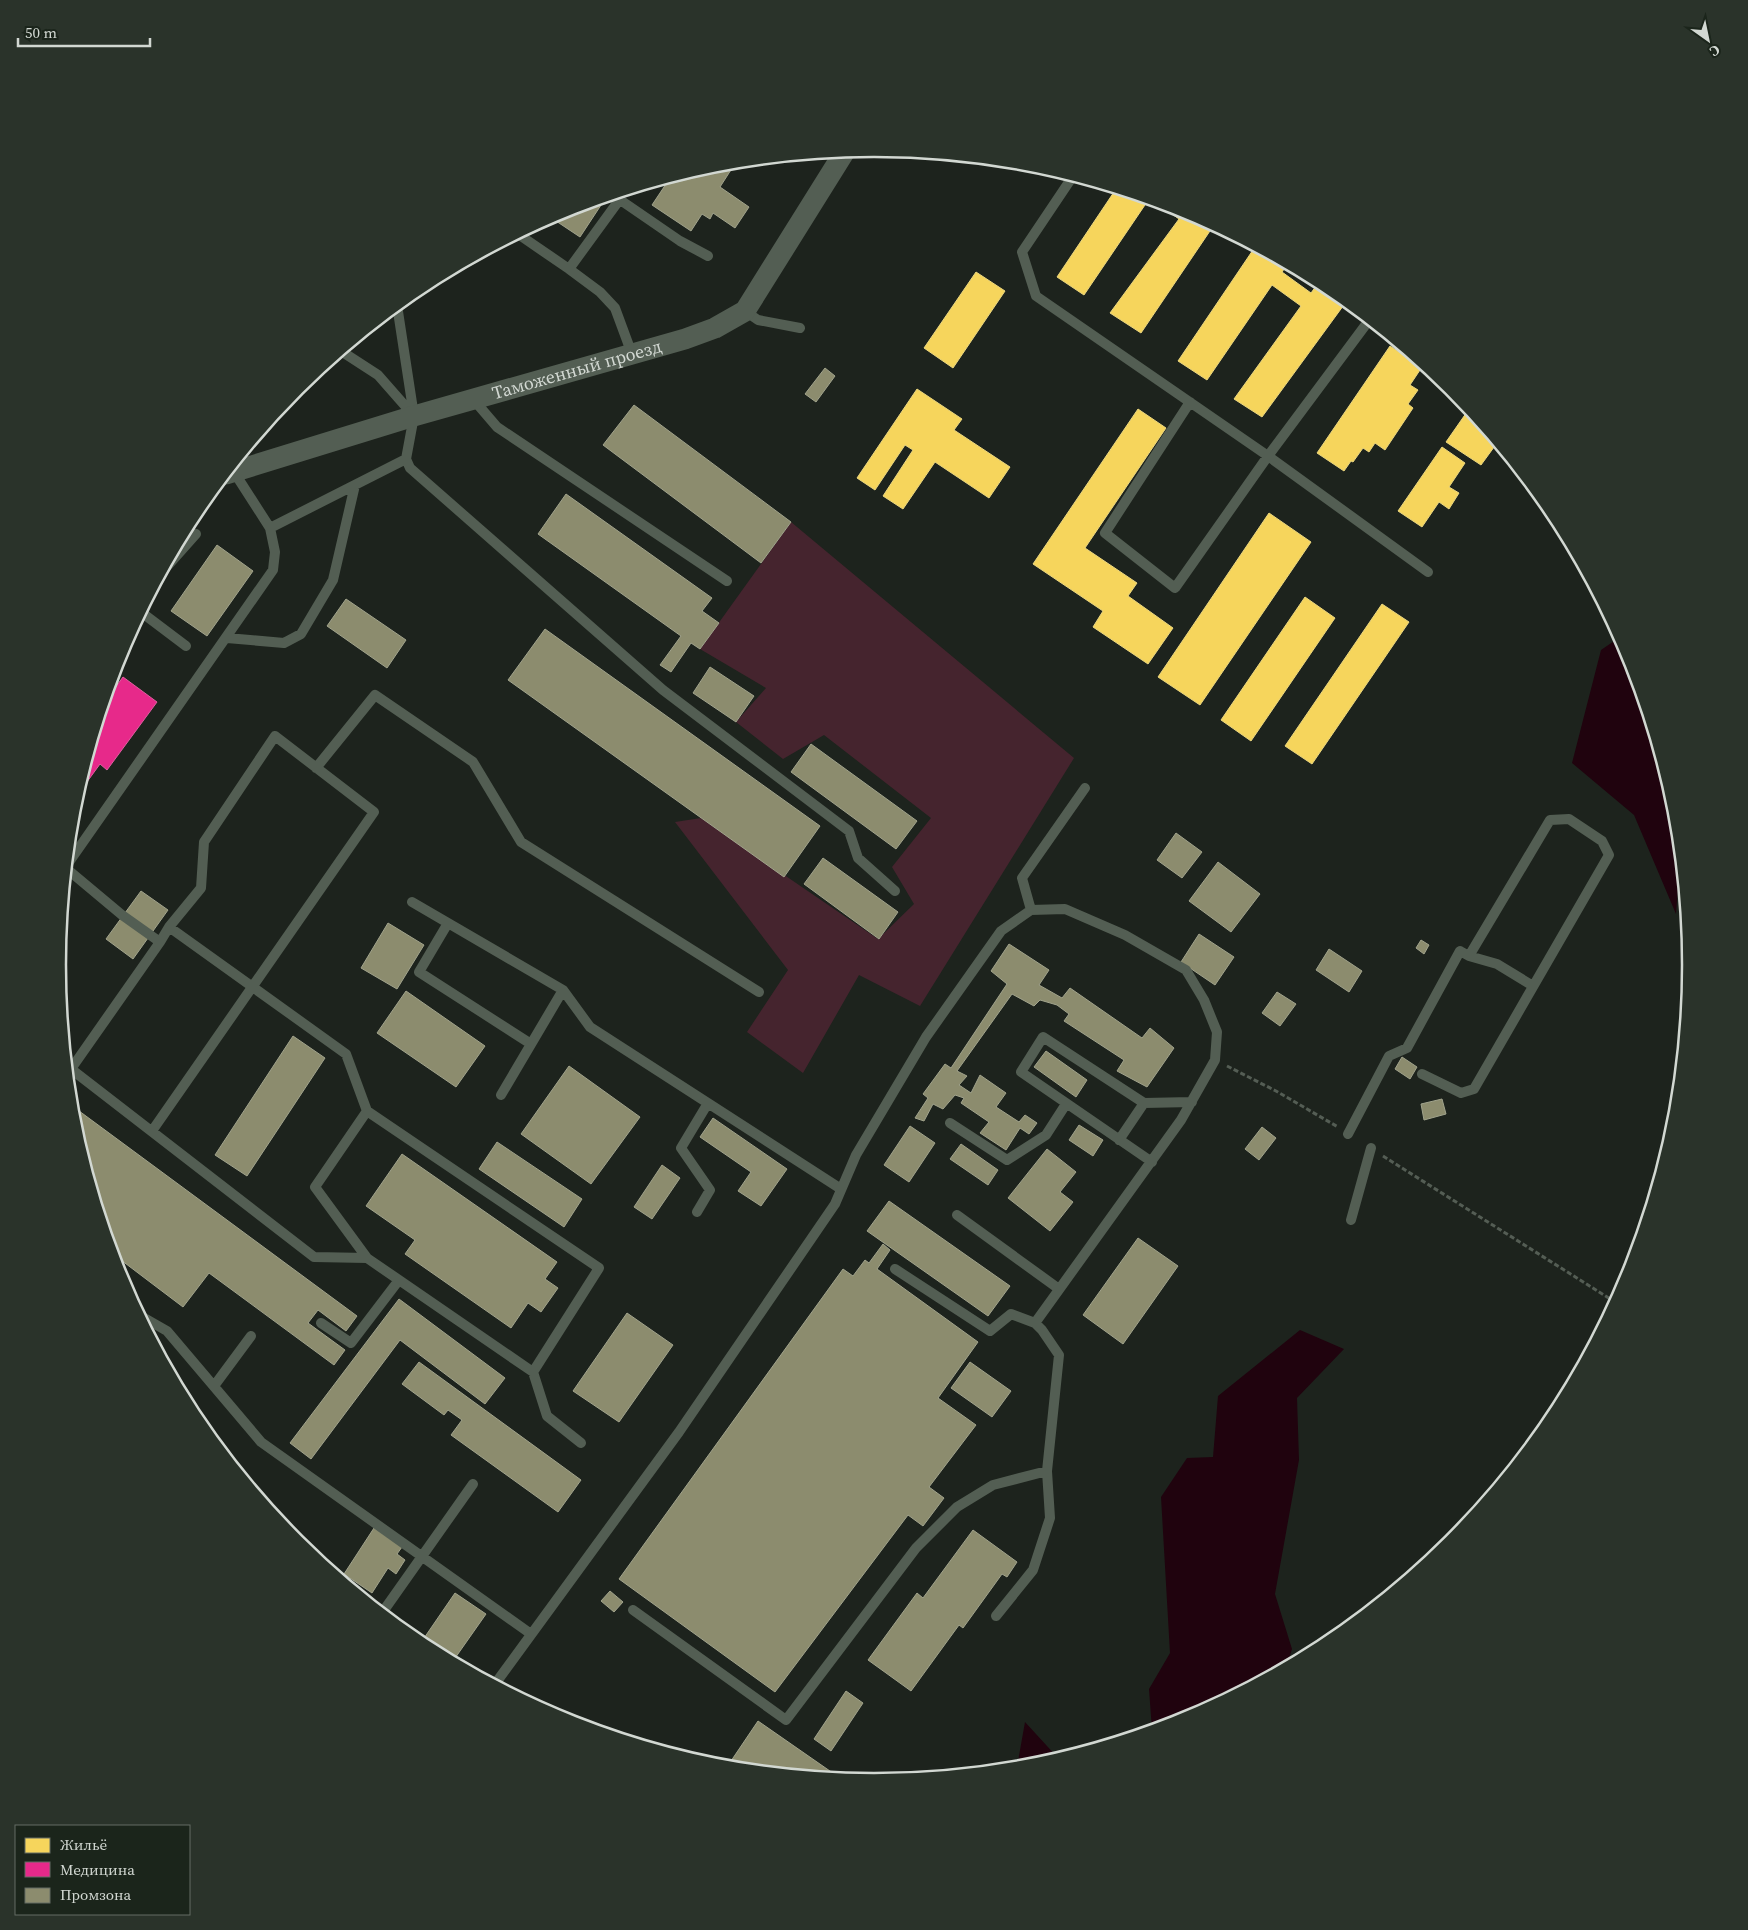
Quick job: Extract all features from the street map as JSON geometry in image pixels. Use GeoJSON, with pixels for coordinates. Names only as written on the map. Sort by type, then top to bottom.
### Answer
{"type":"FeatureCollection","features":[{"type":"Feature","properties":{"kind":"street","name":"Таможенный проезд"},"geometry":{"type":"LineString","coordinates":[[234,472],[414,416],[685,339],[715,328],[745,311],[840,158]]}},
{"type":"Feature","properties":{"kind":"lane"},"geometry":{"type":"LineString","coordinates":[[1069,182],[1022,252],[1036,296],[1268,456],[1428,572]]}},
{"type":"Feature","properties":{"kind":"lane"},"geometry":{"type":"LineString","coordinates":[[618,199],[680,241],[708,256]]}},
{"type":"Feature","properties":{"kind":"lane"},"geometry":{"type":"LineString","coordinates":[[570,269],[614,200]]}},
{"type":"Feature","properties":{"kind":"lane"},"geometry":{"type":"LineString","coordinates":[[524,238],[600,292],[615,308],[632,354]]}},
{"type":"Feature","properties":{"kind":"lane"},"geometry":{"type":"LineString","coordinates":[[745,311],[758,320],[800,328]]}},
{"type":"Feature","properties":{"kind":"lane"},"geometry":{"type":"LineString","coordinates":[[399,312],[414,416],[406,459],[410,468],[663,690],[849,831],[858,858],[895,891]]}},
{"type":"Feature","properties":{"kind":"lane"},"geometry":{"type":"LineString","coordinates":[[1190,402],[1105,533],[1175,588],[1268,456],[1366,324]]}},
{"type":"Feature","properties":{"kind":"lane"},"geometry":{"type":"LineString","coordinates":[[346,354],[378,375],[414,416]]}},
{"type":"Feature","properties":{"kind":"lane"},"geometry":{"type":"LineString","coordinates":[[473,399],[497,427],[726,581]]}},
{"type":"Feature","properties":{"kind":"lane"},"geometry":{"type":"LineString","coordinates":[[270,528],[406,459]]}},
{"type":"Feature","properties":{"kind":"lane"},"geometry":{"type":"LineString","coordinates":[[73,857],[273,570],[275,552],[270,528],[232,475]]}},
{"type":"Feature","properties":{"kind":"lane"},"geometry":{"type":"LineString","coordinates":[[226,638],[284,643],[301,634],[333,580],[355,485]]}},
{"type":"Feature","properties":{"kind":"lane"},"geometry":{"type":"LineString","coordinates":[[179,554],[196,534]]}},
{"type":"Feature","properties":{"kind":"lane"},"geometry":{"type":"LineString","coordinates":[[147,616],[186,646]]}},
{"type":"Feature","properties":{"kind":"lane"},"geometry":{"type":"LineString","coordinates":[[316,768],[376,695],[474,762],[521,842],[758,992]]}},
{"type":"Feature","properties":{"kind":"lane"},"geometry":{"type":"LineString","coordinates":[[73,1067],[170,927],[201,888],[204,842],[275,736],[374,812],[251,986],[152,1131]]}},
{"type":"Feature","properties":{"kind":"lane"},"geometry":{"type":"LineString","coordinates":[[1032,910],[1022,878],[1085,788]]}},
{"type":"Feature","properties":{"kind":"lane"},"geometry":{"type":"LineString","coordinates":[[1422,1074],[1460,1093],[1474,1089],[1609,855],[1602,840],[1569,819],[1550,820],[1469,956]]}},
{"type":"Feature","properties":{"kind":"lane"},"geometry":{"type":"LineString","coordinates":[[72,871],[122,915],[160,942]]}},
{"type":"Feature","properties":{"kind":"lane"},"geometry":{"type":"LineString","coordinates":[[412,902],[564,990],[590,1027],[841,1189]]}},
{"type":"Feature","properties":{"kind":"lane"},"geometry":{"type":"LineString","coordinates":[[499,1680],[679,1432],[835,1204],[856,1155],[926,1037],[1001,930],[1032,910],[1065,909],[1125,935],[1186,970],[1204,1000],[1217,1032],[1215,1060],[1181,1120],[1035,1323]]}},
{"type":"Feature","properties":{"kind":"lane"},"geometry":{"type":"LineString","coordinates":[[448,923],[419,972],[531,1044]]}},
{"type":"Feature","properties":{"kind":"lane"},"geometry":{"type":"LineString","coordinates":[[170,927],[346,1054],[367,1111],[599,1268],[533,1372]]}},
{"type":"Feature","properties":{"kind":"lane"},"geometry":{"type":"LineString","coordinates":[[1348,1134],[1389,1056],[1407,1048],[1460,951],[1469,956],[1497,964],[1533,986]]}},
{"type":"Feature","properties":{"kind":"lane"},"geometry":{"type":"LineString","coordinates":[[501,1095],[564,990]]}},
{"type":"Feature","properties":{"kind":"lane"},"geometry":{"type":"LineString","coordinates":[[1152,1162],[1021,1072],[1043,1037],[1144,1103],[1192,1102]]}},
{"type":"Feature","properties":{"kind":"lane"},"geometry":{"type":"LineString","coordinates":[[73,1071],[314,1257],[367,1258]]}},
{"type":"Feature","properties":{"kind":"lane"},"geometry":{"type":"LineString","coordinates":[[697,1212],[710,1190],[681,1148],[708,1103]]}},
{"type":"Feature","properties":{"kind":"lane"},"geometry":{"type":"LineString","coordinates":[[1119,1140],[1144,1103]]}},
{"type":"Feature","properties":{"kind":"lane"},"geometry":{"type":"LineString","coordinates":[[950,1123],[1007,1160],[1046,1135],[1066,1104]]}},
{"type":"Feature","properties":{"kind":"lane"},"geometry":{"type":"LineString","coordinates":[[367,1111],[315,1187],[367,1258],[533,1372],[547,1416],[581,1444]]}},
{"type":"Feature","properties":{"kind":"lane"},"geometry":{"type":"LineString","coordinates":[[1351,1220],[1371,1148]]}},
{"type":"Feature","properties":{"kind":"lane"},"geometry":{"type":"LineString","coordinates":[[957,1215],[1059,1289]]}},
{"type":"Feature","properties":{"kind":"lane"},"geometry":{"type":"LineString","coordinates":[[895,1269],[990,1331],[1010,1314],[1035,1323],[1059,1355],[1047,1471],[1050,1518],[1033,1570],[996,1616]]}},
{"type":"Feature","properties":{"kind":"lane"},"geometry":{"type":"LineString","coordinates":[[322,1323],[351,1343],[399,1280]]}},
{"type":"Feature","properties":{"kind":"lane"},"geometry":{"type":"LineString","coordinates":[[149,1319],[168,1331],[261,1442],[532,1634]]}},
{"type":"Feature","properties":{"kind":"lane"},"geometry":{"type":"LineString","coordinates":[[214,1386],[251,1336]]}},
{"type":"Feature","properties":{"kind":"lane"},"geometry":{"type":"LineString","coordinates":[[633,1610],[786,1720],[916,1548],[957,1507],[993,1485],[1047,1471]]}},
{"type":"Feature","properties":{"kind":"lane"},"geometry":{"type":"LineString","coordinates":[[385,1608],[473,1484]]}},
{"type":"Feature","properties":{"kind":"path"},"geometry":{"type":"LineString","coordinates":[[1215,1060],[1276,1091],[1348,1134]]}},
{"type":"Feature","properties":{"kind":"path"},"geometry":{"type":"LineString","coordinates":[[1371,1148],[1609,1298]]}},
{"type":"Feature","properties":{"kind":"shaded area"},"geometry":{"type":"Polygon","coordinates":[[[791,522],[1074,758],[920,1006],[859,975],[803,1073],[747,1032],[788,970],[675,822],[701,818],[878,939],[914,904],[892,867],[931,818],[824,735],[783,759],[736,722],[766,688],[700,649],[791,522]]]}},
{"type":"Feature","properties":{"kind":"shaded area"},"geometry":{"type":"Polygon","coordinates":[[[1613,642],[1639,705],[1654,756],[1666,807],[1675,860],[1678,889],[1676,914],[1634,815],[1572,763],[1601,650],[1613,642]]]}},
{"type":"Feature","properties":{"kind":"shaded area"},"geometry":{"type":"Polygon","coordinates":[[[1300,1330],[1344,1349],[1297,1398],[1299,1460],[1275,1594],[1292,1649],[1289,1658],[1231,1689],[1152,1723],[1149,1689],[1170,1653],[1161,1497],[1187,1458],[1213,1457],[1218,1396],[1300,1330]]]}},
{"type":"Feature","properties":{"kind":"shaded area"},"geometry":{"type":"Polygon","coordinates":[[[1025,1722],[1053,1752],[1018,1759],[1025,1722]]]}},
{"type":"Feature","properties":{"kind":"building: Жильё"},"geometry":{"type":"Polygon","coordinates":[[[1113,194],[1145,204],[1084,295],[1057,277],[1113,194]]]}},
{"type":"Feature","properties":{"kind":"building: Жильё"},"geometry":{"type":"Polygon","coordinates":[[[1174,216],[1210,231],[1141,333],[1110,313],[1179,219],[1174,216]]]}},
{"type":"Feature","properties":{"kind":"building: Жильё"},"geometry":{"type":"Polygon","coordinates":[[[1252,252],[1284,269],[1282,272],[1311,293],[1315,288],[1342,307],[1262,417],[1234,399],[1301,306],[1272,285],[1207,380],[1178,361],[1252,252]]]}},
{"type":"Feature","properties":{"kind":"building: Жильё"},"geometry":{"type":"Polygon","coordinates":[[[976,272],[1005,291],[953,368],[924,348],[976,272]]]}},
{"type":"Feature","properties":{"kind":"building: Жильё"},"geometry":{"type":"Polygon","coordinates":[[[1390,346],[1420,370],[1410,385],[1418,390],[1408,404],[1413,408],[1385,450],[1375,443],[1369,452],[1363,448],[1344,471],[1317,453],[1390,346]]]}},
{"type":"Feature","properties":{"kind":"building: Жильё"},"geometry":{"type":"Polygon","coordinates":[[[917,389],[962,419],[954,430],[1010,467],[989,498],[935,462],[903,509],[883,496],[913,450],[905,445],[875,490],[857,478],[917,389]]]}},
{"type":"Feature","properties":{"kind":"building: Жильё"},"geometry":{"type":"Polygon","coordinates":[[[1138,409],[1166,428],[1085,548],[1137,583],[1128,596],[1173,628],[1148,664],[1093,627],[1103,611],[1033,564],[1138,409]]]}},
{"type":"Feature","properties":{"kind":"building: Жильё"},"geometry":{"type":"Polygon","coordinates":[[[1465,415],[1494,447],[1481,465],[1446,442],[1465,415]]]}},
{"type":"Feature","properties":{"kind":"building: Жильё"},"geometry":{"type":"Polygon","coordinates":[[[1442,447],[1465,463],[1449,487],[1459,493],[1449,509],[1439,502],[1422,527],[1398,511],[1442,447]]]}},
{"type":"Feature","properties":{"kind":"building: Жильё"},"geometry":{"type":"Polygon","coordinates":[[[1269,513],[1311,542],[1200,705],[1158,677],[1269,513]]]}},
{"type":"Feature","properties":{"kind":"building: Жильё"},"geometry":{"type":"Polygon","coordinates":[[[1305,597],[1335,618],[1251,741],[1221,720],[1305,597]]]}},
{"type":"Feature","properties":{"kind":"building: Жильё"},"geometry":{"type":"Polygon","coordinates":[[[1382,604],[1409,622],[1312,764],[1285,746],[1382,604]]]}},
{"type":"Feature","properties":{"kind":"building: Медицина"},"geometry":{"type":"Polygon","coordinates":[[[123,677],[157,702],[107,770],[100,764],[88,780],[109,705],[116,686],[123,677]]]}},
{"type":"Feature","properties":{"kind":"building: Промзона"},"geometry":{"type":"Polygon","coordinates":[[[731,171],[720,187],[749,207],[735,228],[713,213],[710,219],[702,214],[691,231],[652,205],[665,185],[731,171]]]}},
{"type":"Feature","properties":{"kind":"building: Промзона"},"geometry":{"type":"Polygon","coordinates":[[[601,205],[580,237],[558,222],[601,205]]]}},
{"type":"Feature","properties":{"kind":"building: Промзона"},"geometry":{"type":"Polygon","coordinates":[[[825,368],[835,376],[816,402],[805,394],[825,368]]]}},
{"type":"Feature","properties":{"kind":"building: Промзона"},"geometry":{"type":"Polygon","coordinates":[[[634,405],[791,522],[761,563],[603,445],[634,405]]]}},
{"type":"Feature","properties":{"kind":"building: Промзона"},"geometry":{"type":"Polygon","coordinates":[[[566,494],[712,598],[702,611],[719,623],[700,649],[691,643],[671,672],[660,665],[681,636],[538,534],[566,494]]]}},
{"type":"Feature","properties":{"kind":"building: Промзона"},"geometry":{"type":"Polygon","coordinates":[[[217,545],[253,571],[207,636],[171,611],[217,545]]]}},
{"type":"Feature","properties":{"kind":"building: Промзона"},"geometry":{"type":"Polygon","coordinates":[[[346,599],[406,640],[387,668],[327,626],[346,599]]]}},
{"type":"Feature","properties":{"kind":"building: Промзона"},"geometry":{"type":"Polygon","coordinates":[[[545,629],[820,826],[784,877],[508,680],[545,629]]]}},
{"type":"Feature","properties":{"kind":"building: Промзона"},"geometry":{"type":"Polygon","coordinates":[[[710,667],[754,696],[736,722],[693,693],[710,667]]]}},
{"type":"Feature","properties":{"kind":"building: Промзона"},"geometry":{"type":"Polygon","coordinates":[[[811,744],[917,821],[896,849],[791,772],[811,744]]]}},
{"type":"Feature","properties":{"kind":"building: Промзона"},"geometry":{"type":"Polygon","coordinates":[[[1176,833],[1202,852],[1182,878],[1157,860],[1176,833]]]}},
{"type":"Feature","properties":{"kind":"building: Промзона"},"geometry":{"type":"Polygon","coordinates":[[[823,858],[898,912],[879,939],[804,884],[823,858]]]}},
{"type":"Feature","properties":{"kind":"building: Промзона"},"geometry":{"type":"Polygon","coordinates":[[[1218,862],[1260,894],[1231,932],[1189,901],[1218,862]]]}},
{"type":"Feature","properties":{"kind":"building: Промзона"},"geometry":{"type":"Polygon","coordinates":[[[141,891],[168,910],[133,959],[106,939],[141,891]]]}},
{"type":"Feature","properties":{"kind":"building: Промзона"},"geometry":{"type":"Polygon","coordinates":[[[388,923],[424,945],[397,989],[361,968],[388,923]]]}},
{"type":"Feature","properties":{"kind":"building: Промзона"},"geometry":{"type":"Polygon","coordinates":[[[1199,934],[1234,957],[1215,985],[1181,962],[1199,934]]]}},
{"type":"Feature","properties":{"kind":"building: Промзона"},"geometry":{"type":"Polygon","coordinates":[[[1421,940],[1429,945],[1424,954],[1416,948],[1421,940]]]}},
{"type":"Feature","properties":{"kind":"building: Промзона"},"geometry":{"type":"Polygon","coordinates":[[[1009,944],[1049,970],[1039,985],[1062,998],[1070,988],[1142,1038],[1150,1028],[1174,1048],[1147,1087],[1117,1071],[1124,1060],[1064,1021],[1069,1014],[1057,1005],[1040,1000],[1034,1006],[1012,994],[957,1071],[967,1076],[959,1085],[971,1093],[980,1075],[1006,1093],[996,1107],[1019,1122],[1025,1115],[1037,1123],[1029,1134],[1020,1128],[1006,1150],[980,1133],[989,1122],[961,1103],[964,1098],[955,1095],[943,1109],[933,1104],[924,1121],[915,1118],[928,1098],[923,1094],[945,1064],[951,1068],[1007,984],[991,971],[1009,944]]]}},
{"type":"Feature","properties":{"kind":"building: Промзона"},"geometry":{"type":"Polygon","coordinates":[[[1329,949],[1362,971],[1349,992],[1316,970],[1329,949]]]}},
{"type":"Feature","properties":{"kind":"building: Промзона"},"geometry":{"type":"Polygon","coordinates":[[[406,991],[485,1046],[456,1087],[377,1033],[406,991]]]}},
{"type":"Feature","properties":{"kind":"building: Промзона"},"geometry":{"type":"Polygon","coordinates":[[[1277,992],[1296,1004],[1280,1026],[1262,1013],[1277,992]]]}},
{"type":"Feature","properties":{"kind":"building: Промзона"},"geometry":{"type":"Polygon","coordinates":[[[293,1036],[325,1058],[247,1176],[215,1155],[293,1036]]]}},
{"type":"Feature","properties":{"kind":"building: Промзона"},"geometry":{"type":"Polygon","coordinates":[[[1046,1051],[1087,1080],[1076,1097],[1034,1067],[1046,1051]]]}},
{"type":"Feature","properties":{"kind":"building: Промзона"},"geometry":{"type":"Polygon","coordinates":[[[1402,1057],[1417,1067],[1410,1079],[1395,1069],[1402,1057]]]}},
{"type":"Feature","properties":{"kind":"building: Промзона"},"geometry":{"type":"Polygon","coordinates":[[[569,1066],[640,1117],[591,1184],[521,1134],[569,1066]]]}},
{"type":"Feature","properties":{"kind":"building: Промзона"},"geometry":{"type":"Polygon","coordinates":[[[1442,1099],[1446,1114],[1424,1120],[1421,1104],[1442,1099]]]}},
{"type":"Feature","properties":{"kind":"building: Промзона"},"geometry":{"type":"Polygon","coordinates":[[[80,1112],[357,1316],[346,1331],[318,1310],[308,1323],[345,1350],[334,1365],[209,1273],[183,1307],[123,1262],[109,1225],[94,1174],[80,1112]]]}},
{"type":"Feature","properties":{"kind":"building: Промзона"},"geometry":{"type":"Polygon","coordinates":[[[713,1118],[787,1169],[761,1206],[738,1191],[751,1172],[700,1137],[713,1118]]]}},
{"type":"Feature","properties":{"kind":"building: Промзона"},"geometry":{"type":"Polygon","coordinates":[[[1079,1125],[1103,1140],[1093,1156],[1069,1140],[1079,1125]]]}},
{"type":"Feature","properties":{"kind":"building: Промзона"},"geometry":{"type":"Polygon","coordinates":[[[910,1126],[935,1143],[909,1182],[884,1165],[910,1126]]]}},
{"type":"Feature","properties":{"kind":"building: Промзона"},"geometry":{"type":"Polygon","coordinates":[[[1262,1127],[1276,1138],[1259,1160],[1245,1149],[1262,1127]]]}},
{"type":"Feature","properties":{"kind":"building: Промзона"},"geometry":{"type":"Polygon","coordinates":[[[497,1142],[582,1199],[564,1227],[479,1169],[497,1142]]]}},
{"type":"Feature","properties":{"kind":"building: Промзона"},"geometry":{"type":"Polygon","coordinates":[[[961,1144],[998,1170],[988,1185],[950,1159],[961,1144]]]}},
{"type":"Feature","properties":{"kind":"building: Промзона"},"geometry":{"type":"Polygon","coordinates":[[[1047,1149],[1076,1172],[1060,1192],[1073,1202],[1050,1231],[1008,1198],[1047,1149]]]}},
{"type":"Feature","properties":{"kind":"building: Промзона"},"geometry":{"type":"Polygon","coordinates":[[[402,1154],[557,1262],[545,1279],[558,1288],[541,1312],[528,1303],[511,1328],[405,1254],[415,1240],[366,1206],[402,1154]]]}},
{"type":"Feature","properties":{"kind":"building: Промзона"},"geometry":{"type":"Polygon","coordinates":[[[662,1165],[680,1178],[652,1219],[634,1207],[662,1165]]]}},
{"type":"Feature","properties":{"kind":"building: Промзона"},"geometry":{"type":"Polygon","coordinates":[[[889,1201],[1010,1286],[988,1316],[867,1231],[889,1201]]]}},
{"type":"Feature","properties":{"kind":"building: Промзона"},"geometry":{"type":"Polygon","coordinates":[[[1138,1238],[1178,1266],[1123,1344],[1083,1315],[1138,1238]]]}},
{"type":"Feature","properties":{"kind":"building: Промзона"},"geometry":{"type":"Polygon","coordinates":[[[883,1244],[890,1250],[877,1269],[978,1342],[938,1398],[976,1425],[929,1487],[944,1498],[923,1526],[908,1515],[775,1692],[619,1579],[843,1269],[853,1276],[865,1260],[869,1263],[883,1244]]]}},
{"type":"Feature","properties":{"kind":"building: Промзона"},"geometry":{"type":"Polygon","coordinates":[[[399,1299],[505,1378],[485,1404],[400,1340],[311,1459],[290,1443],[399,1299]]]}},
{"type":"Feature","properties":{"kind":"building: Промзона"},"geometry":{"type":"Polygon","coordinates":[[[627,1313],[673,1345],[619,1422],[573,1391],[627,1313]]]}},
{"type":"Feature","properties":{"kind":"building: Промзона"},"geometry":{"type":"Polygon","coordinates":[[[419,1362],[581,1480],[558,1512],[451,1435],[462,1420],[448,1410],[444,1415],[402,1384],[419,1362]]]}},
{"type":"Feature","properties":{"kind":"building: Промзона"},"geometry":{"type":"Polygon","coordinates":[[[970,1362],[1011,1391],[992,1417],[951,1388],[970,1362]]]}},
{"type":"Feature","properties":{"kind":"building: Промзона"},"geometry":{"type":"Polygon","coordinates":[[[374,1528],[402,1547],[397,1554],[405,1560],[396,1574],[388,1568],[372,1593],[344,1574],[374,1528]]]}},
{"type":"Feature","properties":{"kind":"building: Промзона"},"geometry":{"type":"Polygon","coordinates":[[[973,1530],[1017,1562],[1007,1577],[1002,1574],[963,1628],[959,1625],[911,1691],[868,1660],[917,1593],[923,1598],[973,1530]]]}},
{"type":"Feature","properties":{"kind":"building: Промзона"},"geometry":{"type":"Polygon","coordinates":[[[610,1591],[623,1602],[614,1612],[601,1601],[610,1591]]]}},
{"type":"Feature","properties":{"kind":"building: Промзона"},"geometry":{"type":"Polygon","coordinates":[[[455,1593],[486,1614],[456,1656],[425,1637],[455,1593]]]}},
{"type":"Feature","properties":{"kind":"building: Промзона"},"geometry":{"type":"Polygon","coordinates":[[[846,1691],[863,1703],[831,1751],[814,1739],[846,1691]]]}},
{"type":"Feature","properties":{"kind":"building: Промзона"},"geometry":{"type":"Polygon","coordinates":[[[758,1721],[830,1771],[769,1766],[732,1760],[758,1721]]]}}]}
